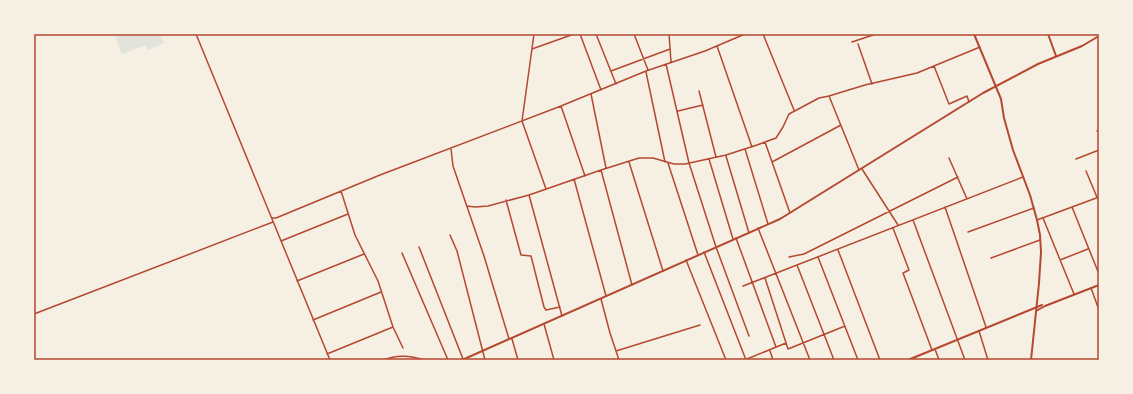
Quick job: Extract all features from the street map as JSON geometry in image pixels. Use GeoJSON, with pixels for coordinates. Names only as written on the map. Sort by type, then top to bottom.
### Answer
{"type":"FeatureCollection","features":[{"type":"Feature","properties":{"kind":"street"},"geometry":{"type":"LineString","coordinates":[[196,34],[238,140],[274,222],[330,360]]}},
{"type":"Feature","properties":{"kind":"street"},"geometry":{"type":"LineString","coordinates":[[534,34],[522,121],[546,189]]}},
{"type":"Feature","properties":{"kind":"street"},"geometry":{"type":"LineString","coordinates":[[532,49],[574,34]]}},
{"type":"Feature","properties":{"kind":"street"},"geometry":{"type":"LineString","coordinates":[[580,34],[601,90]]}},
{"type":"Feature","properties":{"kind":"street"},"geometry":{"type":"LineString","coordinates":[[596,34],[616,84]]}},
{"type":"Feature","properties":{"kind":"street"},"geometry":{"type":"LineString","coordinates":[[634,34],[644,58],[665,162]]}},
{"type":"Feature","properties":{"kind":"street"},"geometry":{"type":"LineString","coordinates":[[669,34],[671,62]]}},
{"type":"Feature","properties":{"kind":"street"},"geometry":{"type":"LineString","coordinates":[[272,218],[276,218],[341,191],[745,34]]}},
{"type":"Feature","properties":{"kind":"street"},"geometry":{"type":"LineString","coordinates":[[763,34],[794,111]]}},
{"type":"Feature","properties":{"kind":"street"},"geometry":{"type":"LineString","coordinates":[[852,42],[876,34]]}},
{"type":"Feature","properties":{"kind":"street"},"geometry":{"type":"LineString","coordinates":[[974,34],[1001,99],[1004,118],[1013,150],[1037,220],[1041,252],[1031,360]]}},
{"type":"Feature","properties":{"kind":"street"},"geometry":{"type":"LineString","coordinates":[[1048,34],[1056,56]]}},
{"type":"Feature","properties":{"kind":"street"},"geometry":{"type":"LineString","coordinates":[[419,247],[462,360],[735,239],[790,213],[996,86],[1056,56],[1082,46],[1098,37],[1095,34]]}},
{"type":"Feature","properties":{"kind":"street"},"geometry":{"type":"LineString","coordinates":[[858,44],[872,84]]}},
{"type":"Feature","properties":{"kind":"street"},"geometry":{"type":"LineString","coordinates":[[717,46],[752,147]]}},
{"type":"Feature","properties":{"kind":"street"},"geometry":{"type":"LineString","coordinates":[[467,206],[488,206],[529,195],[639,158],[653,158],[674,164],[689,163],[726,156],[776,138],[784,127],[789,114],[819,98],[917,73],[980,47]]}},
{"type":"Feature","properties":{"kind":"street"},"geometry":{"type":"LineString","coordinates":[[611,71],[670,49]]}},
{"type":"Feature","properties":{"kind":"street"},"geometry":{"type":"LineString","coordinates":[[666,64],[689,163],[716,247],[749,336]]}},
{"type":"Feature","properties":{"kind":"street"},"geometry":{"type":"LineString","coordinates":[[934,66],[949,104],[967,96],[969,102]]}},
{"type":"Feature","properties":{"kind":"street"},"geometry":{"type":"LineString","coordinates":[[700,92],[716,158]]}},
{"type":"Feature","properties":{"kind":"street"},"geometry":{"type":"LineString","coordinates":[[591,94],[606,168]]}},
{"type":"Feature","properties":{"kind":"street"},"geometry":{"type":"LineString","coordinates":[[829,96],[861,170],[898,226]]}},
{"type":"Feature","properties":{"kind":"street"},"geometry":{"type":"LineString","coordinates":[[677,111],[703,105]]}},
{"type":"Feature","properties":{"kind":"street"},"geometry":{"type":"LineString","coordinates":[[561,106],[585,176]]}},
{"type":"Feature","properties":{"kind":"street"},"geometry":{"type":"LineString","coordinates":[[772,162],[841,125]]}},
{"type":"Feature","properties":{"kind":"street"},"geometry":{"type":"LineString","coordinates":[[766,142],[790,213]]}},
{"type":"Feature","properties":{"kind":"street"},"geometry":{"type":"LineString","coordinates":[[451,149],[453,166],[518,360]]}},
{"type":"Feature","properties":{"kind":"street"},"geometry":{"type":"LineString","coordinates":[[745,149],[768,224]]}},
{"type":"Feature","properties":{"kind":"street"},"geometry":{"type":"LineString","coordinates":[[1076,159],[1099,150]]}},
{"type":"Feature","properties":{"kind":"street"},"geometry":{"type":"LineString","coordinates":[[726,156],[749,232]]}},
{"type":"Feature","properties":{"kind":"street"},"geometry":{"type":"LineString","coordinates":[[949,158],[967,199]]}},
{"type":"Feature","properties":{"kind":"street"},"geometry":{"type":"LineString","coordinates":[[709,159],[735,239],[753,282],[776,347]]}},
{"type":"Feature","properties":{"kind":"street"},"geometry":{"type":"LineString","coordinates":[[629,161],[663,271]]}},
{"type":"Feature","properties":{"kind":"street"},"geometry":{"type":"LineString","coordinates":[[668,163],[698,255]]}},
{"type":"Feature","properties":{"kind":"street"},"geometry":{"type":"LineString","coordinates":[[601,170],[632,285]]}},
{"type":"Feature","properties":{"kind":"street"},"geometry":{"type":"LineString","coordinates":[[1086,171],[1099,202]]}},
{"type":"Feature","properties":{"kind":"street"},"geometry":{"type":"LineString","coordinates":[[789,257],[804,254],[958,177]]}},
{"type":"Feature","properties":{"kind":"street"},"geometry":{"type":"LineString","coordinates":[[743,286],[1023,177]]}},
{"type":"Feature","properties":{"kind":"street"},"geometry":{"type":"LineString","coordinates":[[574,179],[606,296]]}},
{"type":"Feature","properties":{"kind":"street"},"geometry":{"type":"LineString","coordinates":[[341,191],[348,214],[364,254],[378,281],[393,327],[403,348]]}},
{"type":"Feature","properties":{"kind":"street"},"geometry":{"type":"LineString","coordinates":[[529,195],[562,316]]}},
{"type":"Feature","properties":{"kind":"street"},"geometry":{"type":"LineString","coordinates":[[1037,220],[1098,197]]}},
{"type":"Feature","properties":{"kind":"street"},"geometry":{"type":"LineString","coordinates":[[506,200],[521,255],[531,256],[544,307],[546,310],[560,307]]}},
{"type":"Feature","properties":{"kind":"street"},"geometry":{"type":"LineString","coordinates":[[944,207],[986,327]]}},
{"type":"Feature","properties":{"kind":"street"},"geometry":{"type":"LineString","coordinates":[[1072,207],[1099,274]]}},
{"type":"Feature","properties":{"kind":"street"},"geometry":{"type":"LineString","coordinates":[[968,232],[1034,208]]}},
{"type":"Feature","properties":{"kind":"street"},"geometry":{"type":"LineString","coordinates":[[281,242],[348,214]]}},
{"type":"Feature","properties":{"kind":"street"},"geometry":{"type":"LineString","coordinates":[[1043,218],[1074,294]]}},
{"type":"Feature","properties":{"kind":"street"},"geometry":{"type":"LineString","coordinates":[[913,220],[965,360]]}},
{"type":"Feature","properties":{"kind":"street"},"geometry":{"type":"LineString","coordinates":[[34,314],[274,222]]}},
{"type":"Feature","properties":{"kind":"street"},"geometry":{"type":"LineString","coordinates":[[758,228],[810,360]]}},
{"type":"Feature","properties":{"kind":"street"},"geometry":{"type":"LineString","coordinates":[[893,228],[909,270],[903,272],[932,350]]}},
{"type":"Feature","properties":{"kind":"street"},"geometry":{"type":"LineString","coordinates":[[450,235],[457,251],[485,360]]}},
{"type":"Feature","properties":{"kind":"street"},"geometry":{"type":"LineString","coordinates":[[991,258],[1040,240]]}},
{"type":"Feature","properties":{"kind":"street"},"geometry":{"type":"LineString","coordinates":[[1060,260],[1089,248]]}},
{"type":"Feature","properties":{"kind":"street"},"geometry":{"type":"LineString","coordinates":[[838,249],[880,360]]}},
{"type":"Feature","properties":{"kind":"street"},"geometry":{"type":"LineString","coordinates":[[704,252],[746,360],[786,343]]}},
{"type":"Feature","properties":{"kind":"street"},"geometry":{"type":"LineString","coordinates":[[402,253],[448,360]]}},
{"type":"Feature","properties":{"kind":"street"},"geometry":{"type":"LineString","coordinates":[[297,281],[364,254]]}},
{"type":"Feature","properties":{"kind":"street"},"geometry":{"type":"LineString","coordinates":[[818,257],[858,360]]}},
{"type":"Feature","properties":{"kind":"street"},"geometry":{"type":"LineString","coordinates":[[686,260],[726,360]]}},
{"type":"Feature","properties":{"kind":"street"},"geometry":{"type":"LineString","coordinates":[[797,265],[834,360]]}},
{"type":"Feature","properties":{"kind":"street"},"geometry":{"type":"LineString","coordinates":[[765,278],[788,349],[845,326]]}},
{"type":"Feature","properties":{"kind":"street"},"geometry":{"type":"LineString","coordinates":[[908,360],[978,330],[1099,285]]}},
{"type":"Feature","properties":{"kind":"street"},"geometry":{"type":"LineString","coordinates":[[1090,288],[1099,310]]}},
{"type":"Feature","properties":{"kind":"street"},"geometry":{"type":"LineString","coordinates":[[313,320],[381,292]]}},
{"type":"Feature","properties":{"kind":"street"},"geometry":{"type":"LineString","coordinates":[[601,298],[619,360]]}},
{"type":"Feature","properties":{"kind":"street"},"geometry":{"type":"LineString","coordinates":[[1037,303],[1043,305]]}},
{"type":"Feature","properties":{"kind":"street"},"geometry":{"type":"LineString","coordinates":[[544,324],[554,360]]}},
{"type":"Feature","properties":{"kind":"street"},"geometry":{"type":"LineString","coordinates":[[616,351],[700,325]]}},
{"type":"Feature","properties":{"kind":"street"},"geometry":{"type":"LineString","coordinates":[[327,354],[393,327]]}},
{"type":"Feature","properties":{"kind":"street"},"geometry":{"type":"LineString","coordinates":[[978,330],[988,360]]}},
{"type":"Feature","properties":{"kind":"street"},"geometry":{"type":"LineString","coordinates":[[935,349],[939,360]]}},
{"type":"Feature","properties":{"kind":"street"},"geometry":{"type":"LineString","coordinates":[[769,350],[773,360]]}},
{"type":"Feature","properties":{"kind":"street"},"geometry":{"type":"LineString","coordinates":[[383,360],[390,357],[402,356],[425,360]]}},
{"type":"Feature","properties":{"kind":"shaded area"},"geometry":{"type":"Polygon","coordinates":[[[114,34],[160,34],[164,43],[148,50],[146,45],[122,54],[114,34]]]}}]}
